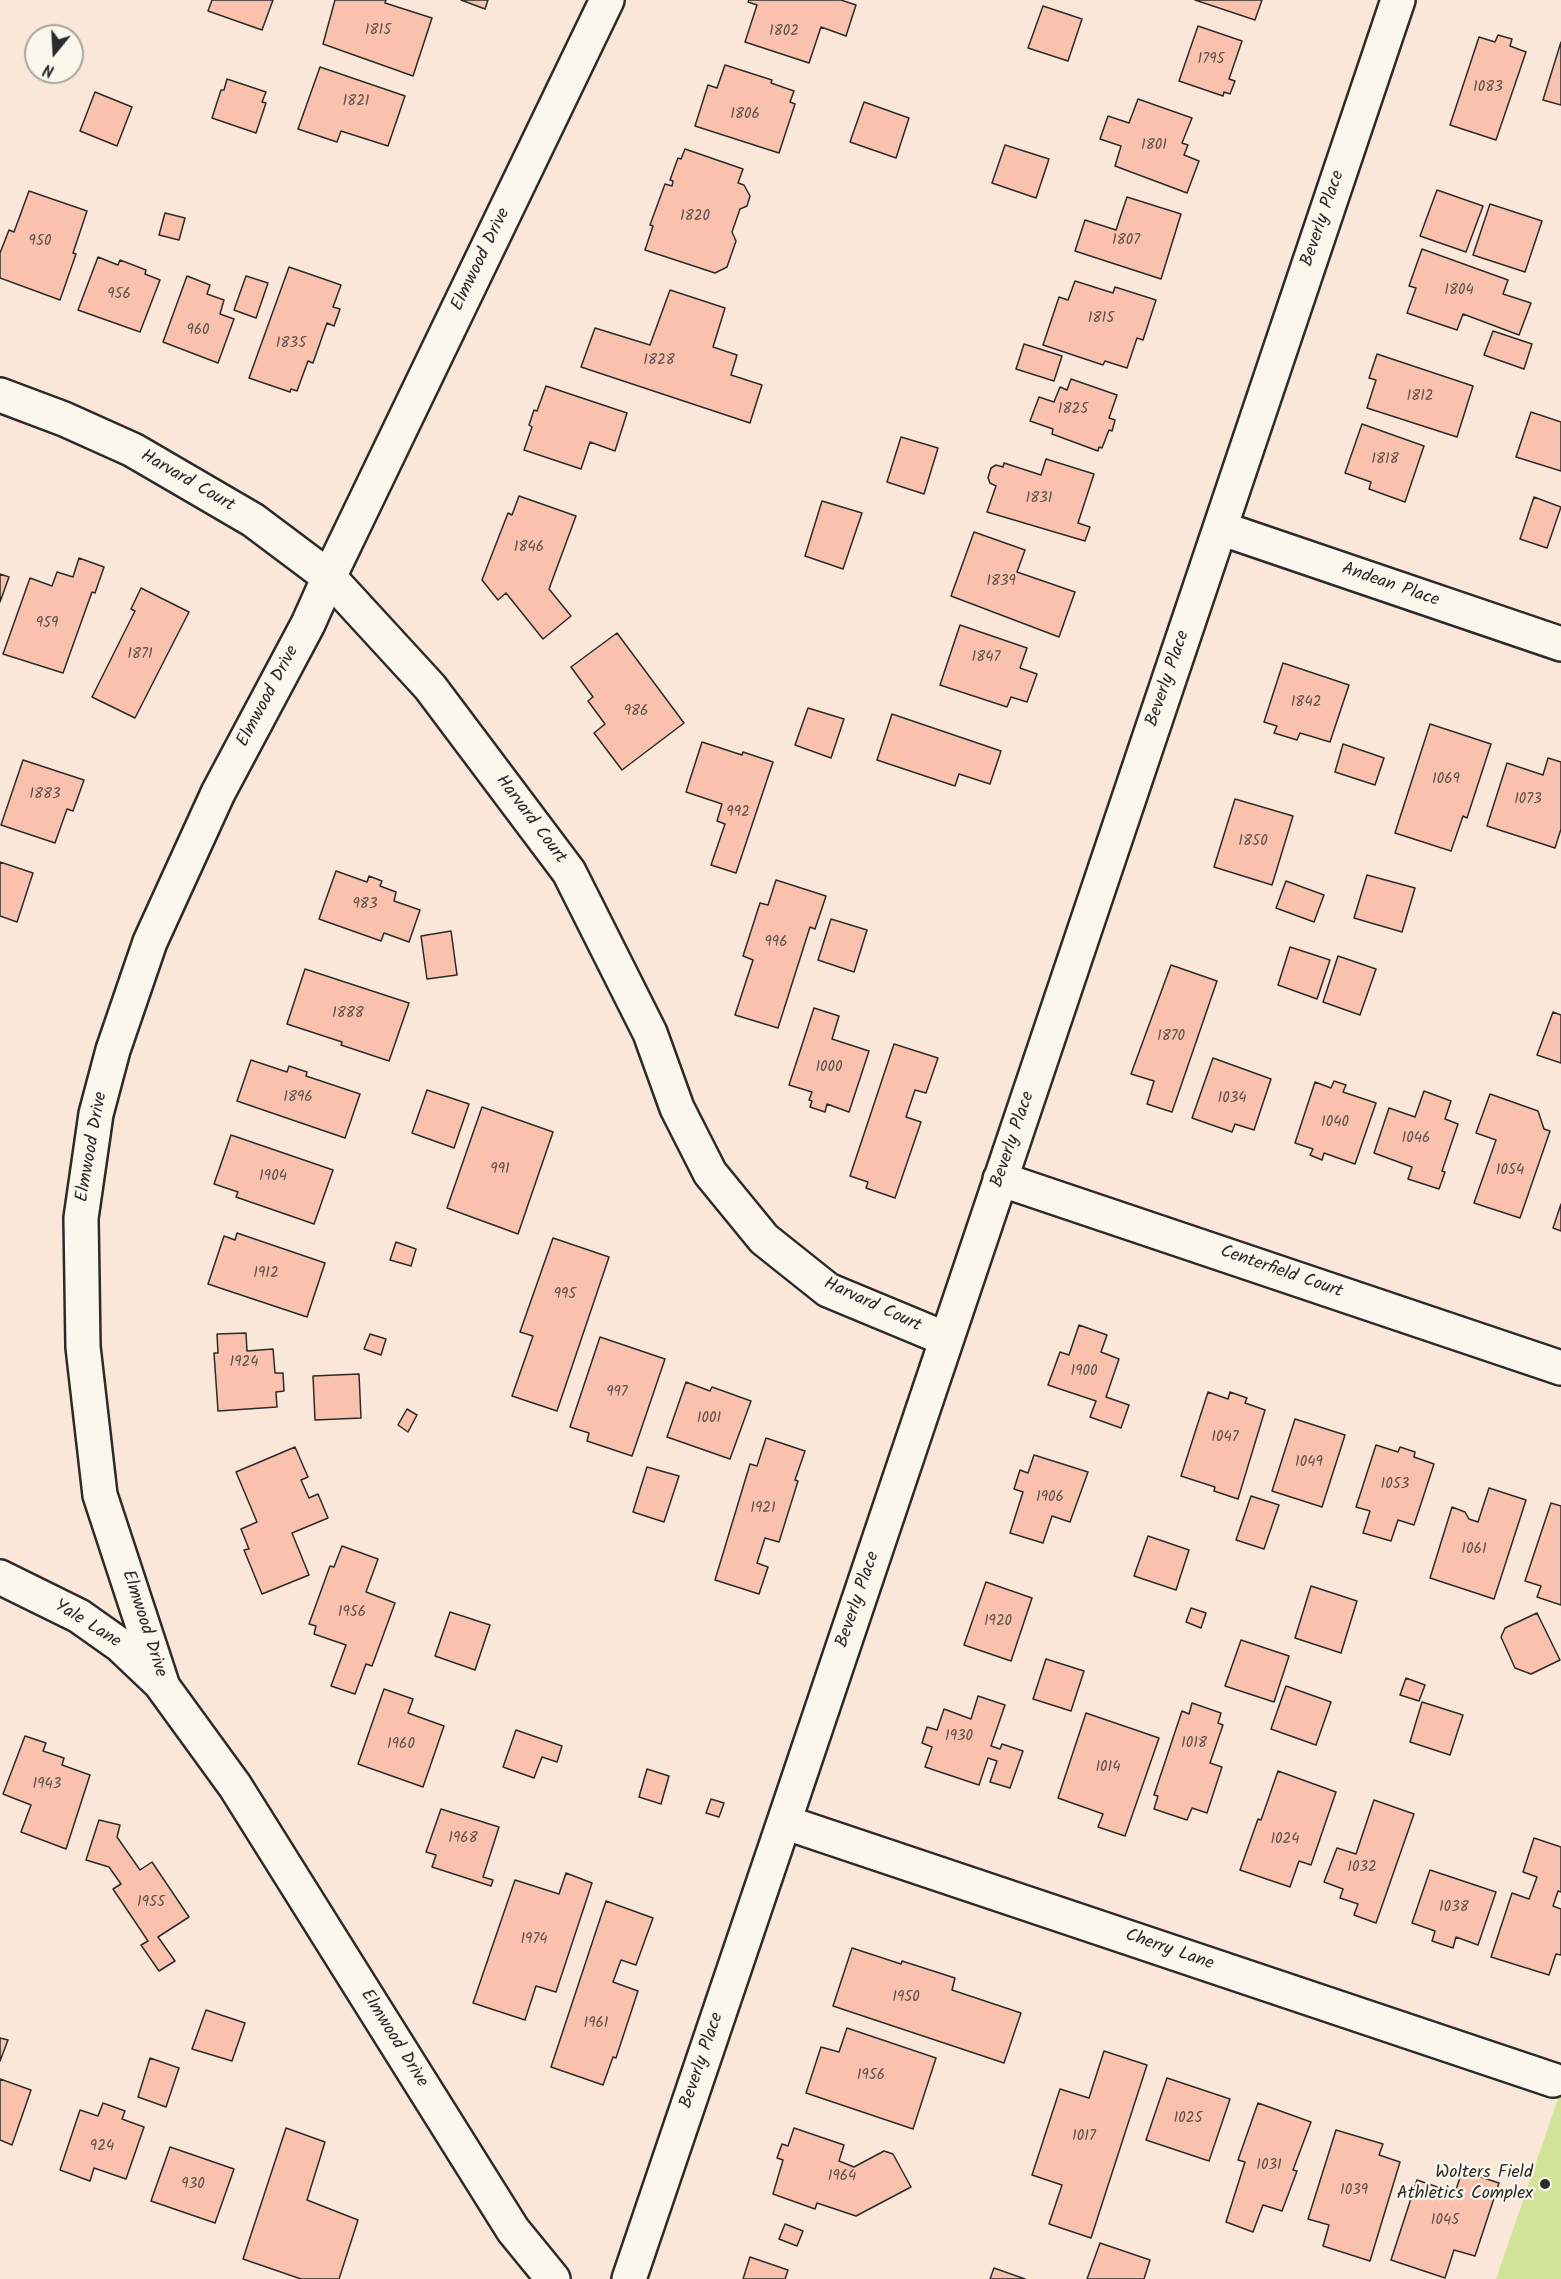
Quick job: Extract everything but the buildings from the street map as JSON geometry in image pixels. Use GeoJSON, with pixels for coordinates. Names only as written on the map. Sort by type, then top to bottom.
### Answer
{"type":"FeatureCollection","features":[{"type":"Feature","properties":{"kind":"street","name":"Elmwood Drive"},"geometry":{"type":"LineString","coordinates":[[553,2279],[513,2230],[235,1786],[164,1687],[100,1495],[83,1347],[81,1218],[96,1114],[113,1050],[150,942],[218,793],[308,624],[607,0]]}},
{"type":"Feature","properties":{"kind":"street","name":"Beverly Place"},"geometry":{"type":"LineString","coordinates":[[628,2279],[1398,0]]}},
{"type":"Feature","properties":{"kind":"street","name":"Harvard Court"},"geometry":{"type":"LineString","coordinates":[[0,394],[64,418],[132,450],[253,520],[329,577],[430,687],[569,872],[650,1033],[677,1108],[710,1173],[764,1239],[828,1290],[946,1339]]}},
{"type":"Feature","properties":{"kind":"street","name":"Andean Place"},"geometry":{"type":"LineString","coordinates":[[1220,528],[1561,644]]}},
{"type":"Feature","properties":{"kind":"street","name":"Centerfield Court"},"geometry":{"type":"LineString","coordinates":[[1000,1179],[1561,1368]]}},
{"type":"Feature","properties":{"kind":"street","name":"Yale Lane"},"geometry":{"type":"LineString","coordinates":[[0,1577],[79,1616],[120,1645],[164,1687]]}},
{"type":"Feature","properties":{"kind":"street","name":"Cherry Lane"},"geometry":{"type":"LineString","coordinates":[[784,1822],[1553,2080]]}},
{"type":"Feature","properties":{"kind":"green space","name":"Wolters Field Athletics Complex"},"geometry":{"type":"Polygon","coordinates":[[[1561,2090],[1561,2279],[1496,2279],[1561,2090]]]}},
{"type":"Feature","properties":{"kind":"place","name":"Wolters Field Athletics Complex"},"geometry":{"type":"Point","coordinates":[1545,2184]}}]}
